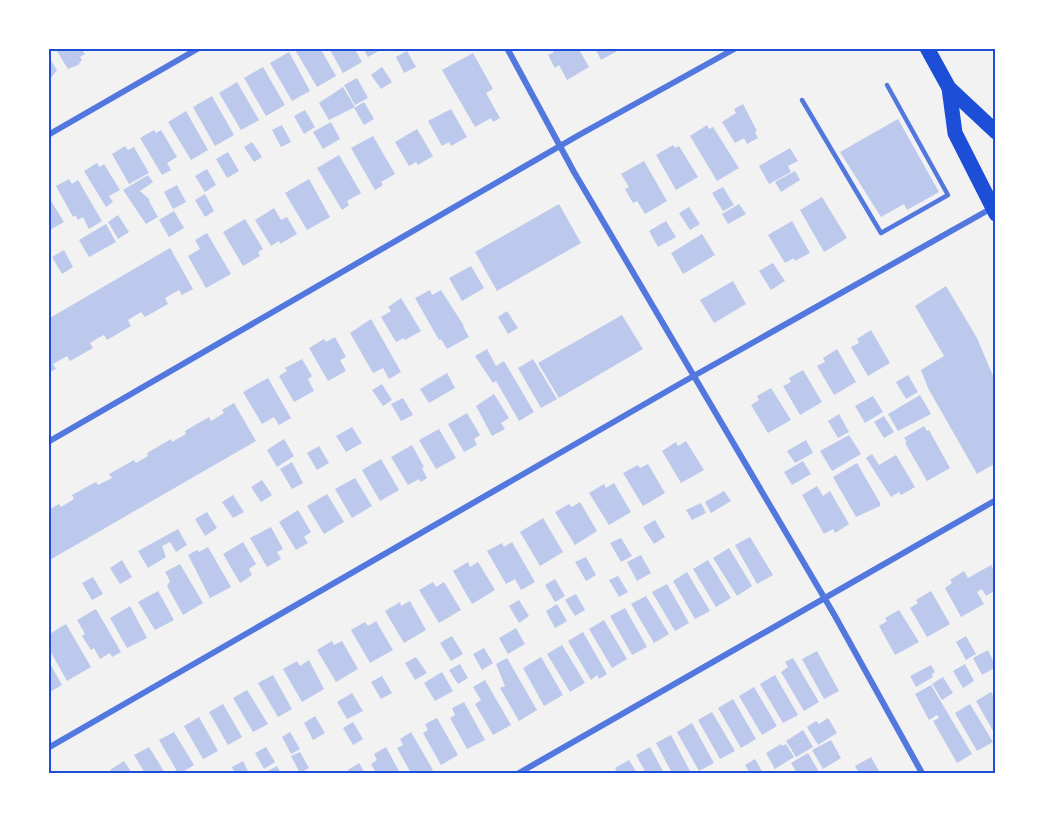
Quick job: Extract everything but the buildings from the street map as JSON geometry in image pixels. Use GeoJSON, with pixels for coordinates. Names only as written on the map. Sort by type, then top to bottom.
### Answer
{"type":"FeatureCollection","features":[{"type":"Feature","properties":{"kind":"main road"},"geometry":{"type":"LineString","coordinates":[[927,48],[949,88],[996,132]]}},
{"type":"Feature","properties":{"kind":"main road"},"geometry":{"type":"LineString","coordinates":[[949,88],[955,133],[994,211]]}},
{"type":"Feature","properties":{"kind":"street"},"geometry":{"type":"LineString","coordinates":[[48,135],[199,48]]}},
{"type":"Feature","properties":{"kind":"street"},"geometry":{"type":"LineString","coordinates":[[507,48],[560,146],[692,376],[824,598],[922,773]]}},
{"type":"Feature","properties":{"kind":"street"},"geometry":{"type":"LineString","coordinates":[[48,442],[560,146],[736,48]]}},
{"type":"Feature","properties":{"kind":"street"},"geometry":{"type":"LineString","coordinates":[[48,748],[692,376],[994,211]]}},
{"type":"Feature","properties":{"kind":"street"},"geometry":{"type":"LineString","coordinates":[[519,773],[996,500]]}},
{"type":"Feature","properties":{"kind":"lane"},"geometry":{"type":"LineString","coordinates":[[802,100],[881,233],[948,195],[887,85]]}}]}
